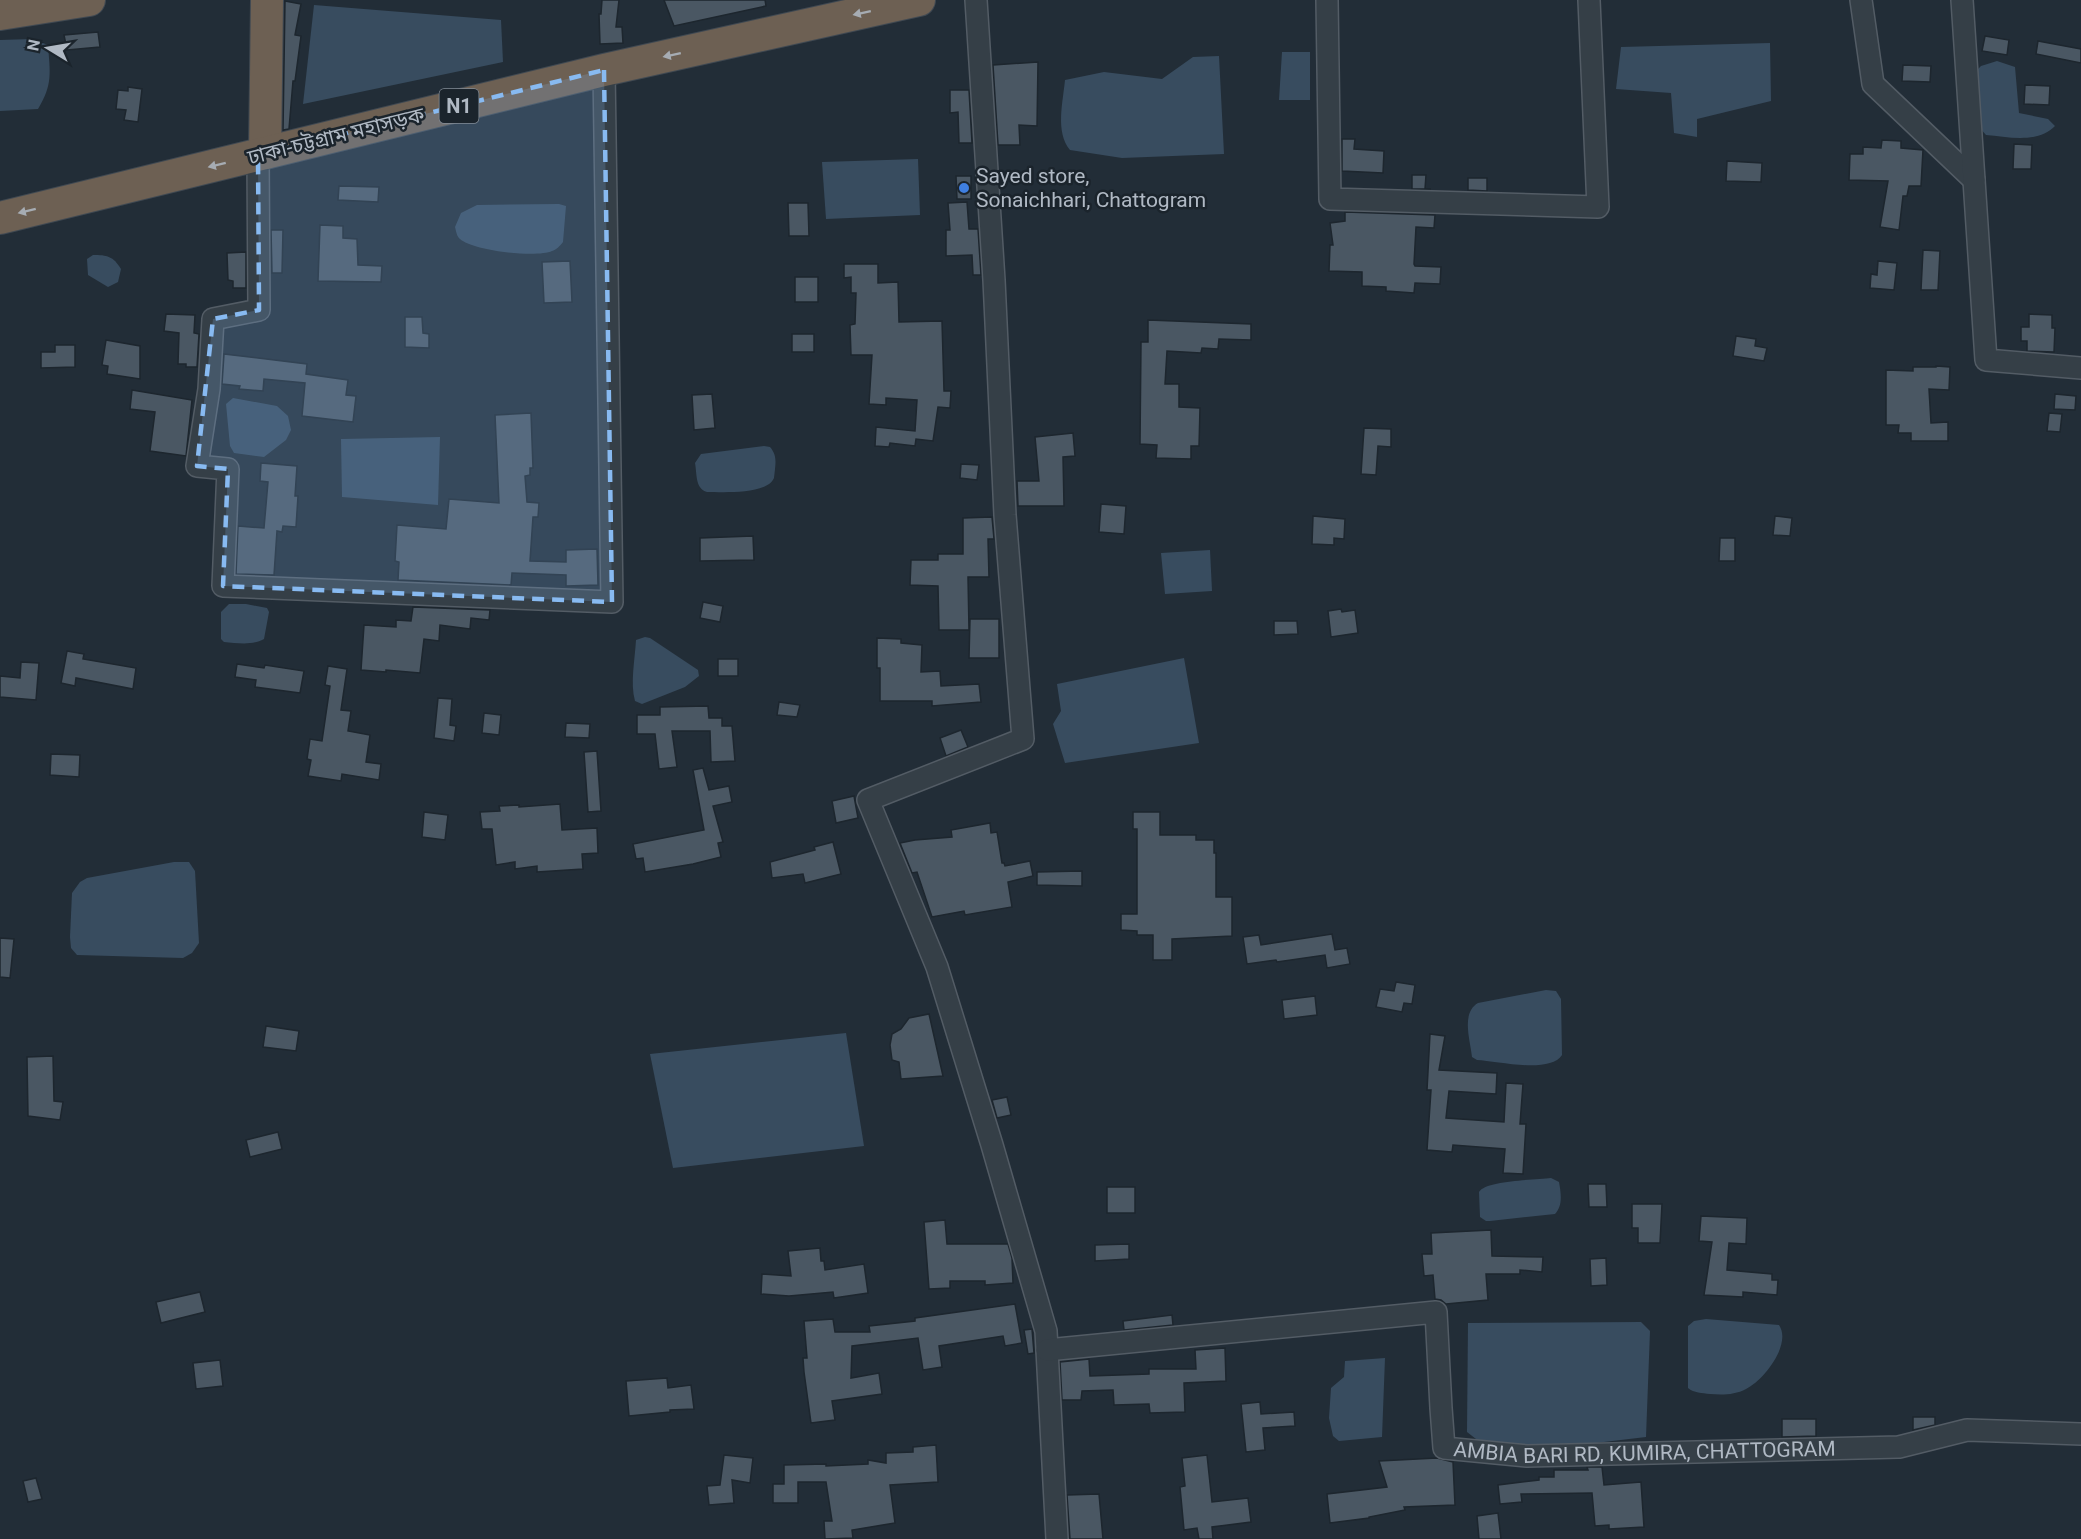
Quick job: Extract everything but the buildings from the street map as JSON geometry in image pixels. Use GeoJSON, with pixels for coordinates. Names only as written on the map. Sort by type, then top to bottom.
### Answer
{"type":"FeatureCollection","features":[{"type":"Feature","properties":{"kind":"highway"},"geometry":{"type":"LineString","coordinates":[[0,14],[89,0]]}},
{"type":"Feature","properties":{"kind":"highway"},"geometry":{"type":"LineString","coordinates":[[261,154],[267,0]]}},
{"type":"Feature","properties":{"kind":"highway","name":"ঢাকা-চট্টগ্রাম মহাসড়ক"},"geometry":{"type":"LineString","coordinates":[[0,218],[604,70],[919,0]]}},
{"type":"Feature","properties":{"kind":"street"},"geometry":{"type":"LineString","coordinates":[[976,0],[994,280],[1005,515],[1023,739],[868,800],[937,967],[1046,1331],[1058,1539]]}},
{"type":"Feature","properties":{"kind":"street"},"geometry":{"type":"LineString","coordinates":[[1327,0],[1330,199],[1598,207],[1589,0]]}},
{"type":"Feature","properties":{"kind":"street"},"geometry":{"type":"LineString","coordinates":[[1861,0],[1873,84],[1974,180]]}},
{"type":"Feature","properties":{"kind":"street"},"geometry":{"type":"LineString","coordinates":[[1962,0],[1986,360],[2081,369]]}},
{"type":"Feature","properties":{"kind":"street"},"geometry":{"type":"LineString","coordinates":[[261,154],[259,310],[213,319],[209,388],[197,466],[228,469],[223,586],[612,602],[604,70]]}},
{"type":"Feature","properties":{"kind":"street","name":"AMBIA BARI RD, KUMIRA, CHATTOGRAM"},"geometry":{"type":"LineString","coordinates":[[1047,1350],[1437,1312],[1440,1408],[1444,1448],[1527,1456],[1899,1448],[1967,1430],[2081,1434]]}},
{"type":"Feature","properties":{"kind":"highlighted area"},"geometry":{"type":"Polygon","coordinates":[[[604,70],[612,602],[223,586],[228,469],[197,466],[213,319],[259,310],[258,155],[604,70]]]}},
{"type":"Feature","properties":{"kind":"water"},"geometry":{"type":"Polygon","coordinates":[[[314,5],[501,20],[503,62],[303,104],[314,5]]]}},
{"type":"Feature","properties":{"kind":"water"},"geometry":{"type":"Polygon","coordinates":[[[32,39],[48,45],[49,78],[43,100],[38,109],[0,111],[0,40],[32,39]]]}},
{"type":"Feature","properties":{"kind":"water"},"geometry":{"type":"Polygon","coordinates":[[[1770,43],[1771,101],[1697,119],[1697,137],[1674,133],[1671,93],[1616,89],[1621,47],[1770,43]]]}},
{"type":"Feature","properties":{"kind":"water"},"geometry":{"type":"Polygon","coordinates":[[[1282,52],[1310,52],[1310,100],[1279,100],[1282,52]]]}},
{"type":"Feature","properties":{"kind":"water"},"geometry":{"type":"Polygon","coordinates":[[[1219,56],[1224,154],[1122,158],[1070,150],[1065,143],[1061,116],[1065,80],[1104,72],[1162,79],[1193,57],[1219,56]]]}},
{"type":"Feature","properties":{"kind":"water"},"geometry":{"type":"Polygon","coordinates":[[[1997,61],[2015,67],[2019,113],[2048,119],[2055,126],[2048,132],[2031,137],[2013,138],[1986,135],[1978,126],[1974,73],[1981,66],[1997,61]]]}},
{"type":"Feature","properties":{"kind":"water"},"geometry":{"type":"Polygon","coordinates":[[[918,159],[920,215],[826,219],[822,162],[918,159]]]}},
{"type":"Feature","properties":{"kind":"water"},"geometry":{"type":"Polygon","coordinates":[[[559,204],[566,206],[563,242],[552,251],[533,254],[491,250],[467,243],[459,238],[456,232],[455,227],[461,213],[477,205],[559,204]]]}},
{"type":"Feature","properties":{"kind":"water"},"geometry":{"type":"Polygon","coordinates":[[[93,255],[106,256],[115,261],[121,269],[118,282],[108,287],[88,275],[87,259],[93,255]]]}},
{"type":"Feature","properties":{"kind":"water"},"geometry":{"type":"Polygon","coordinates":[[[233,398],[277,406],[288,416],[291,430],[286,440],[264,457],[234,453],[230,446],[226,404],[233,398]]]}},
{"type":"Feature","properties":{"kind":"water"},"geometry":{"type":"Polygon","coordinates":[[[440,437],[438,505],[342,497],[341,439],[440,437]]]}},
{"type":"Feature","properties":{"kind":"water"},"geometry":{"type":"Polygon","coordinates":[[[770,447],[775,457],[774,478],[770,483],[754,490],[733,492],[707,492],[700,488],[695,463],[701,454],[770,447]]]}},
{"type":"Feature","properties":{"kind":"water"},"geometry":{"type":"Polygon","coordinates":[[[1210,550],[1212,591],[1165,594],[1161,553],[1210,550]]]}},
{"type":"Feature","properties":{"kind":"water"},"geometry":{"type":"Polygon","coordinates":[[[229,604],[267,608],[269,612],[264,639],[244,644],[224,642],[221,639],[221,612],[229,604]]]}},
{"type":"Feature","properties":{"kind":"water"},"geometry":{"type":"Polygon","coordinates":[[[645,637],[698,670],[699,676],[685,687],[642,704],[635,701],[633,679],[636,640],[645,637]]]}},
{"type":"Feature","properties":{"kind":"water"},"geometry":{"type":"Polygon","coordinates":[[[1184,658],[1199,743],[1065,763],[1053,724],[1061,711],[1057,684],[1184,658]]]}},
{"type":"Feature","properties":{"kind":"water"},"geometry":{"type":"Polygon","coordinates":[[[174,862],[189,862],[195,871],[199,943],[192,953],[183,958],[77,955],[71,948],[70,937],[72,893],[80,882],[87,878],[174,862]]]}},
{"type":"Feature","properties":{"kind":"water"},"geometry":{"type":"Polygon","coordinates":[[[1546,990],[1556,991],[1561,999],[1562,1055],[1556,1061],[1546,1064],[1522,1065],[1477,1060],[1472,1057],[1468,1020],[1473,1007],[1478,1003],[1546,990]]]}},
{"type":"Feature","properties":{"kind":"water"},"geometry":{"type":"Polygon","coordinates":[[[846,1033],[864,1146],[673,1168],[650,1054],[846,1033]]]}},
{"type":"Feature","properties":{"kind":"water"},"geometry":{"type":"Polygon","coordinates":[[[1551,1178],[1559,1182],[1560,1191],[1560,1203],[1555,1214],[1490,1221],[1480,1217],[1479,1192],[1483,1188],[1501,1183],[1551,1178]]]}},
{"type":"Feature","properties":{"kind":"water"},"geometry":{"type":"Polygon","coordinates":[[[1706,1319],[1779,1325],[1782,1342],[1779,1351],[1761,1378],[1742,1391],[1733,1393],[1710,1394],[1688,1388],[1688,1326],[1694,1321],[1706,1319]]]}},
{"type":"Feature","properties":{"kind":"water"},"geometry":{"type":"Polygon","coordinates":[[[1641,1322],[1650,1331],[1646,1437],[1587,1444],[1510,1448],[1485,1446],[1467,1432],[1468,1323],[1641,1322]]]}},
{"type":"Feature","properties":{"kind":"water"},"geometry":{"type":"Polygon","coordinates":[[[1385,1358],[1382,1437],[1339,1441],[1333,1436],[1329,1418],[1331,1388],[1344,1377],[1345,1361],[1385,1358]]]}},
{"type":"Feature","properties":{"kind":"place","name":"Sayed store, Sonaichhari, Chattogram"},"geometry":{"type":"Point","coordinates":[964,188]}}]}
